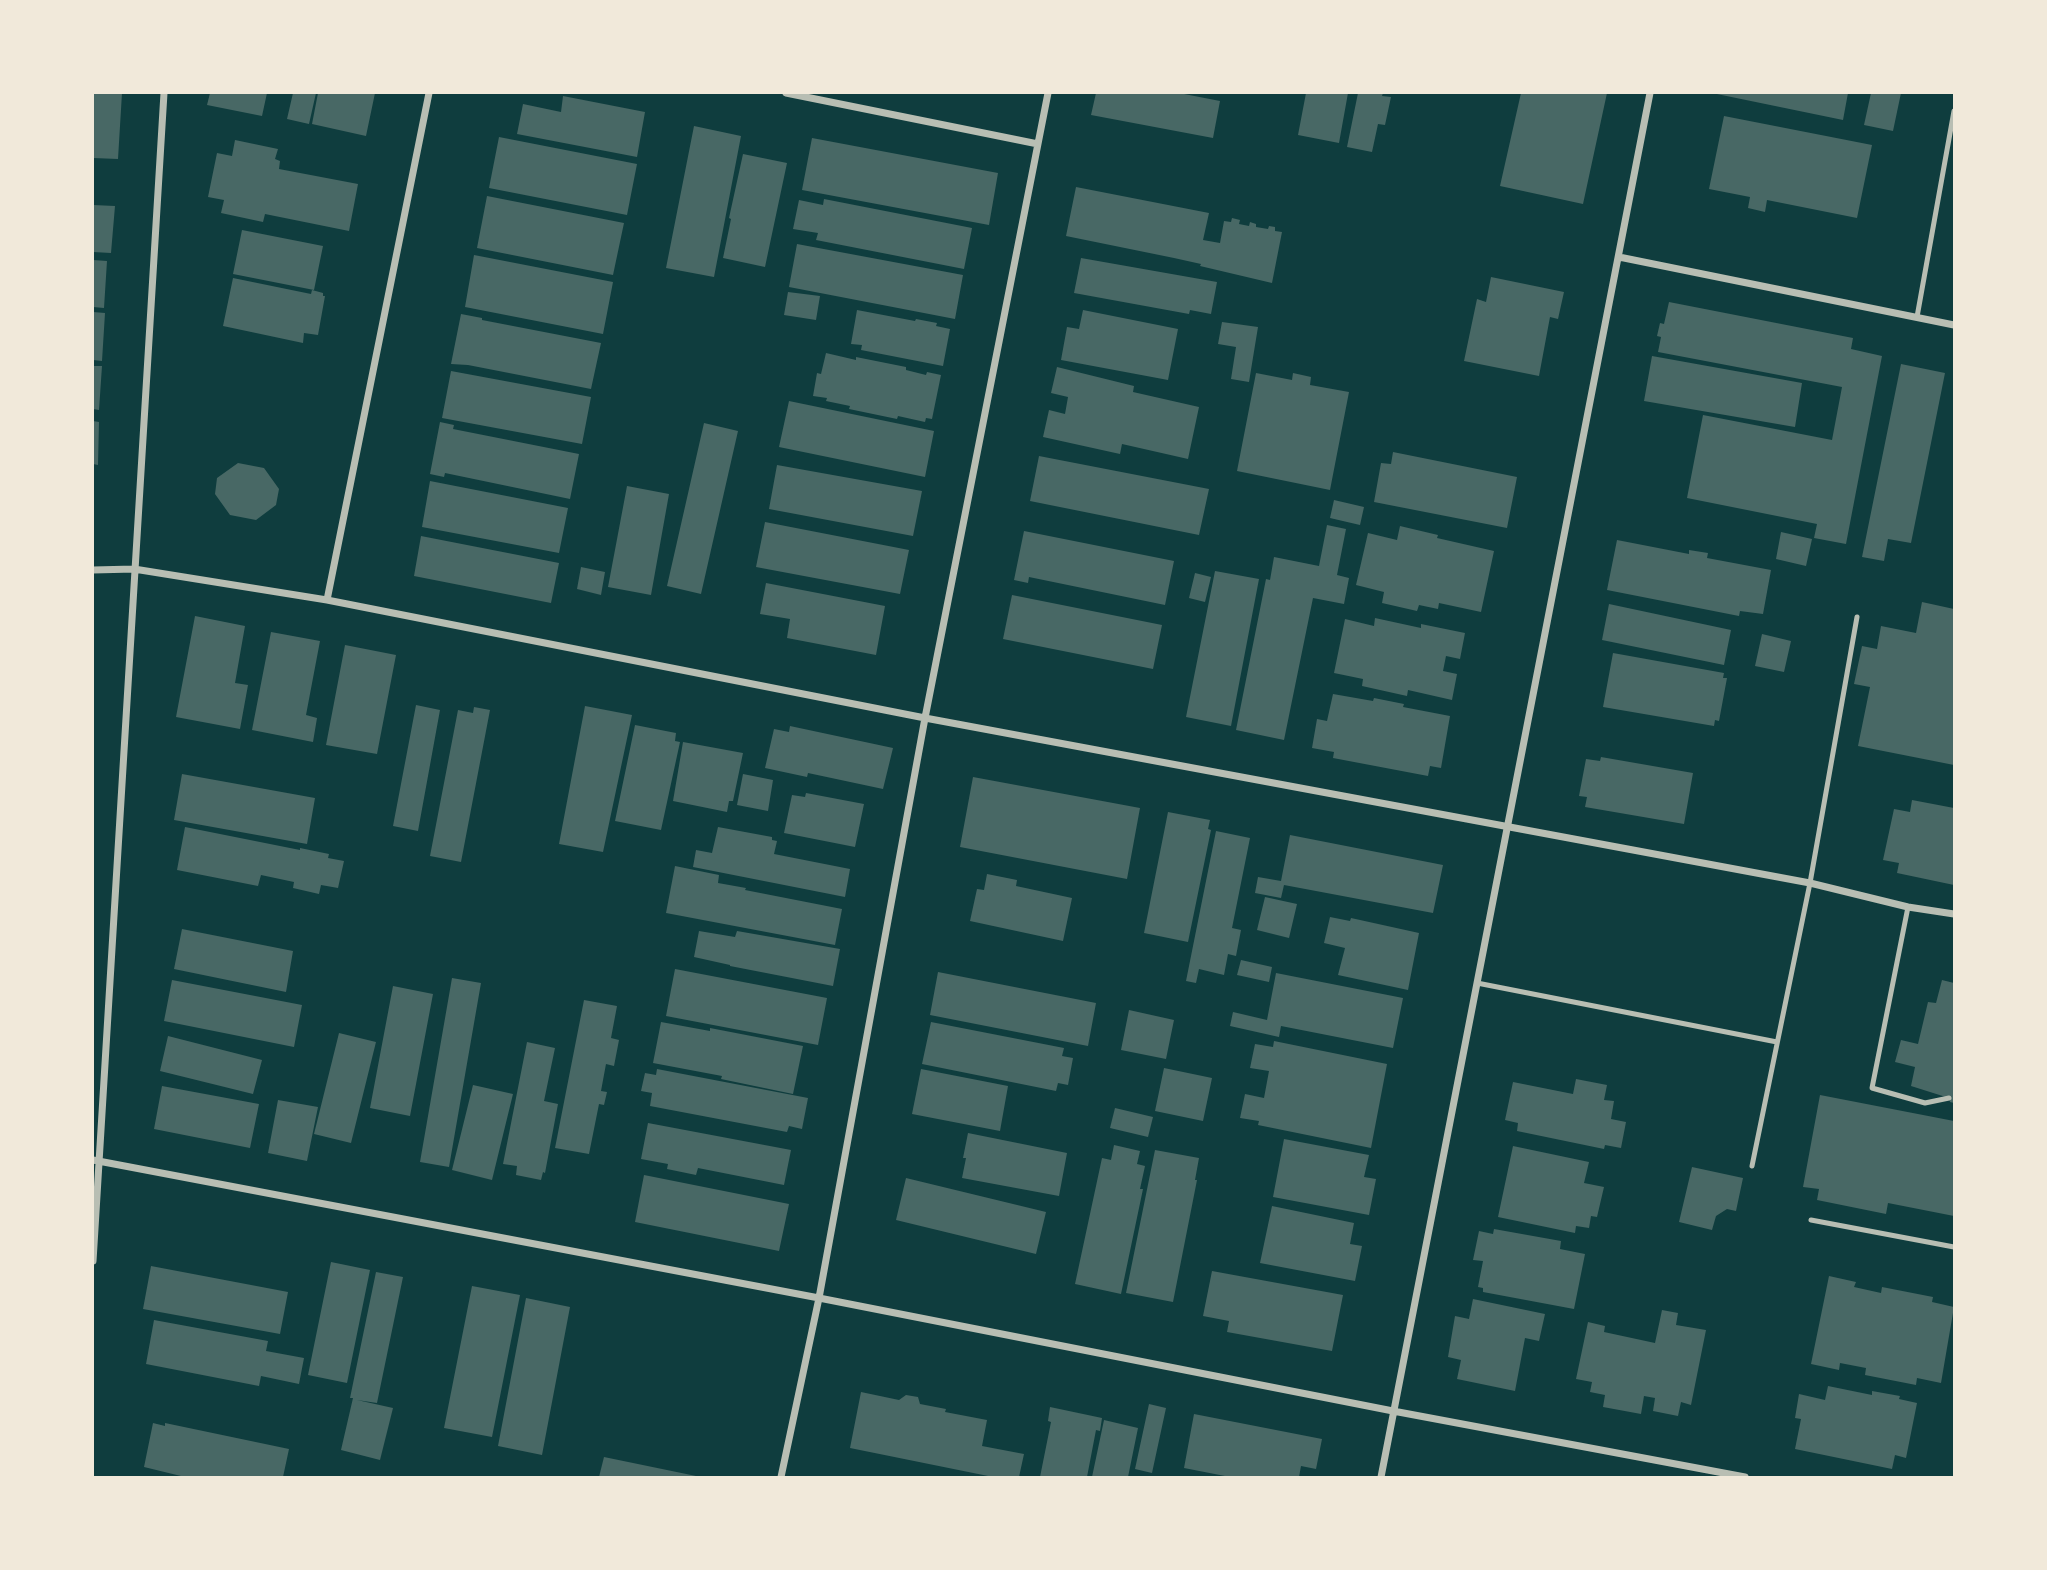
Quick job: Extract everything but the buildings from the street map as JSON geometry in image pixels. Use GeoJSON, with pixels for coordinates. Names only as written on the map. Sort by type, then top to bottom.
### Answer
{"type":"FeatureCollection","features":[{"type":"Feature","properties":{"kind":"street"},"geometry":{"type":"LineString","coordinates":[[93,1261],[96,1160],[164,93]]}},
{"type":"Feature","properties":{"kind":"street"},"geometry":{"type":"LineString","coordinates":[[327,600],[429,93]]}},
{"type":"Feature","properties":{"kind":"street"},"geometry":{"type":"LineString","coordinates":[[786,93],[1038,144]]}},
{"type":"Feature","properties":{"kind":"street"},"geometry":{"type":"LineString","coordinates":[[781,1477],[819,1298],[925,718],[1048,93]]}},
{"type":"Feature","properties":{"kind":"street"},"geometry":{"type":"LineString","coordinates":[[1381,1477],[1650,93]]}},
{"type":"Feature","properties":{"kind":"street"},"geometry":{"type":"LineString","coordinates":[[1619,257],[1954,324]]}},
{"type":"Feature","properties":{"kind":"street"},"geometry":{"type":"LineString","coordinates":[[93,570],[134,569],[327,600],[925,718],[1810,883],[1908,907],[1954,914]]}},
{"type":"Feature","properties":{"kind":"street"},"geometry":{"type":"LineString","coordinates":[[96,1160],[1745,1477]]}},
{"type":"Feature","properties":{"kind":"lane"},"geometry":{"type":"LineString","coordinates":[[1917,317],[1954,111]]}},
{"type":"Feature","properties":{"kind":"lane"},"geometry":{"type":"LineString","coordinates":[[1752,1166],[1810,883],[1857,617]]}},
{"type":"Feature","properties":{"kind":"lane"},"geometry":{"type":"LineString","coordinates":[[1908,907],[1872,1088],[1924,1103],[1949,1098]]}},
{"type":"Feature","properties":{"kind":"lane"},"geometry":{"type":"LineString","coordinates":[[1477,983],[1777,1042]]}},
{"type":"Feature","properties":{"kind":"lane"},"geometry":{"type":"LineString","coordinates":[[1811,1220],[1954,1247]]}}]}
